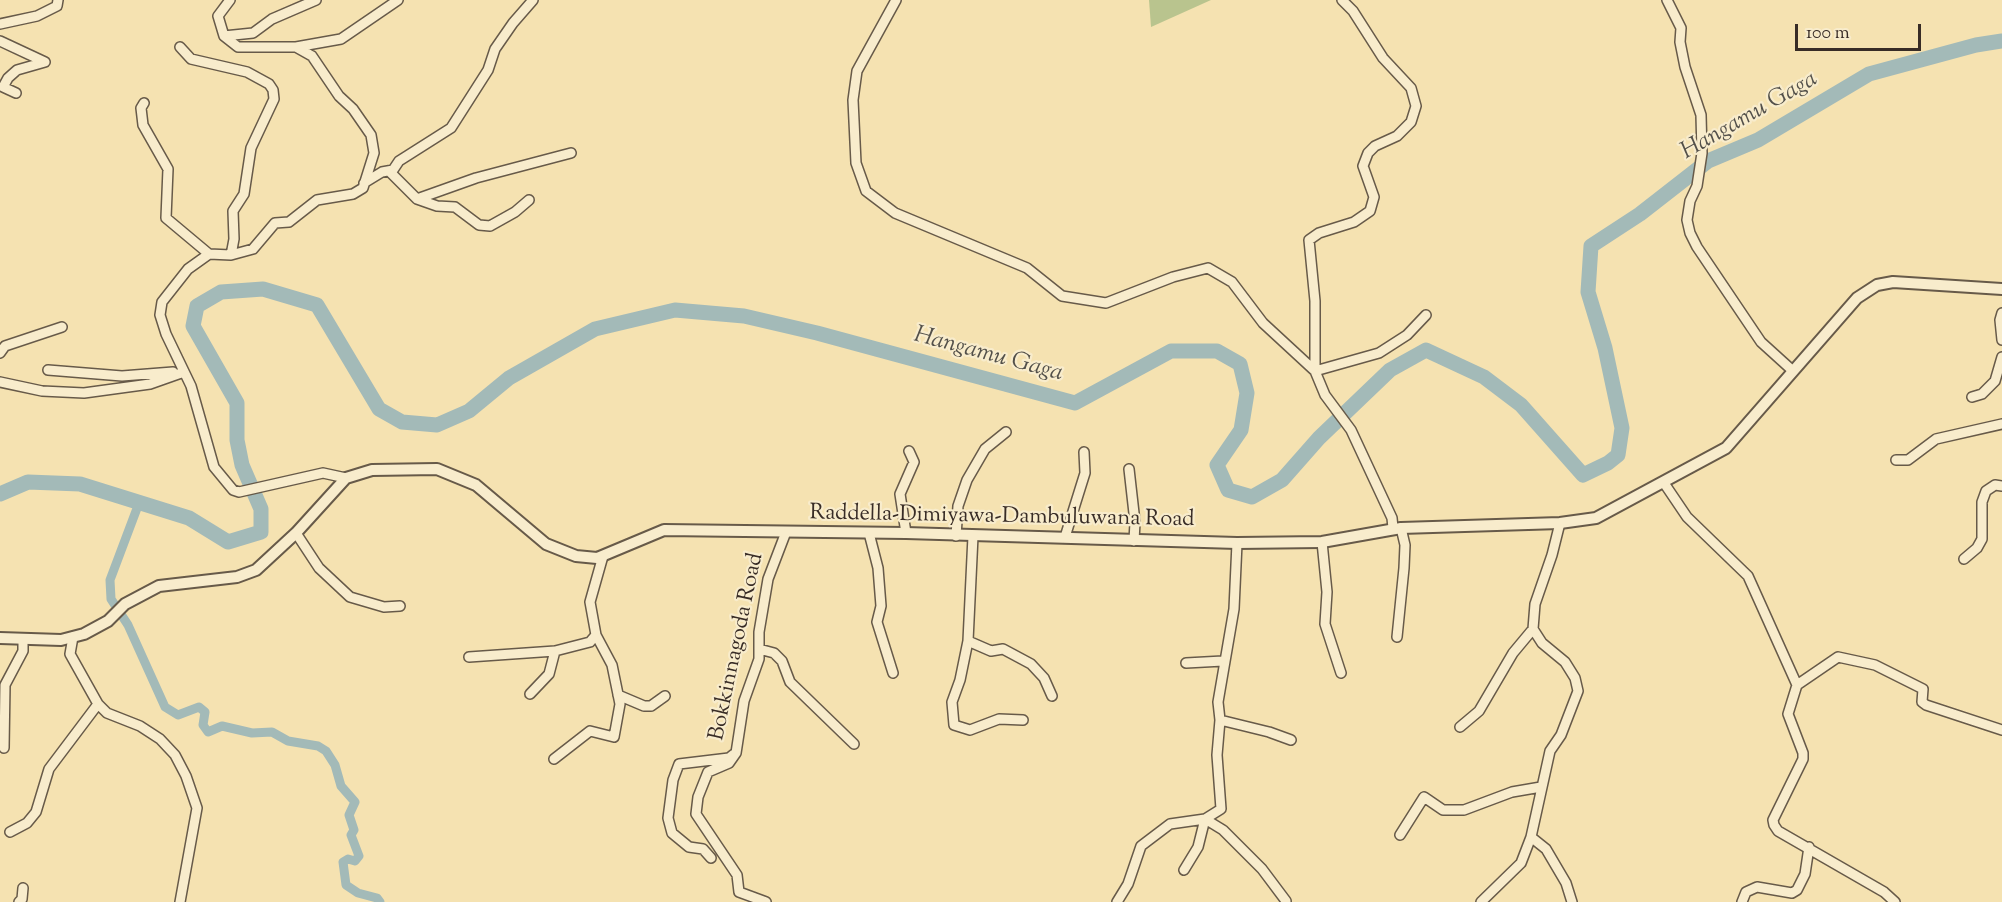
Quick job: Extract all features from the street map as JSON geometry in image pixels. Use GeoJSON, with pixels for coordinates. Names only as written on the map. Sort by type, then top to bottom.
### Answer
{"type":"FeatureCollection","features":[{"type":"Feature","properties":{"kind":"street"},"geometry":{"type":"LineString","coordinates":[[0,24],[37,16],[57,6],[58,0]]}},
{"type":"Feature","properties":{"kind":"street"},"geometry":{"type":"LineString","coordinates":[[230,0],[218,16],[224,36],[238,46],[296,47],[341,39],[399,0]]}},
{"type":"Feature","properties":{"kind":"street"},"geometry":{"type":"LineString","coordinates":[[224,36],[253,33],[272,19],[316,0]]}},
{"type":"Feature","properties":{"kind":"street"},"geometry":{"type":"LineString","coordinates":[[364,183],[389,171],[399,161],[451,128],[488,70],[495,49],[533,0]]}},
{"type":"Feature","properties":{"kind":"street"},"geometry":{"type":"LineString","coordinates":[[896,0],[857,71],[853,100],[856,163],[866,191],[895,213],[1027,268],[1062,296],[1106,303],[1173,277],[1208,268],[1232,282],[1263,323],[1315,371]]}},
{"type":"Feature","properties":{"kind":"street"},"geometry":{"type":"LineString","coordinates":[[1342,0],[1389,66],[1411,88],[1416,106],[1411,122],[1397,136],[1375,146],[1368,153],[1363,165],[1374,197],[1370,211],[1354,222],[1319,233],[1309,240],[1315,302],[1315,371],[1325,395],[1351,430],[1405,545],[1397,637]]}},
{"type":"Feature","properties":{"kind":"street"},"geometry":{"type":"LineString","coordinates":[[1667,0],[1681,28],[1680,42],[1685,67],[1701,115],[1702,153],[1697,186],[1690,201],[1687,220],[1690,233],[1761,342],[1793,371]]}},
{"type":"Feature","properties":{"kind":"street"},"geometry":{"type":"LineString","coordinates":[[0,41],[45,62],[17,70],[8,78],[3,87],[16,93]]}},
{"type":"Feature","properties":{"kind":"street"},"geometry":{"type":"LineString","coordinates":[[180,47],[191,59],[247,72],[269,84],[273,90],[274,99],[252,148],[244,194],[233,211],[234,239],[231,255]]}},
{"type":"Feature","properties":{"kind":"street"},"geometry":{"type":"LineString","coordinates":[[144,104],[141,108],[143,125],[168,169],[166,218],[209,254],[231,255],[253,249],[275,223],[289,222],[317,200],[353,195],[363,188],[374,153],[371,135],[353,109],[339,96],[312,56],[296,47]]}},
{"type":"Feature","properties":{"kind":"street"},"geometry":{"type":"LineString","coordinates":[[417,199],[476,178],[571,153]]}},
{"type":"Feature","properties":{"kind":"street"},"geometry":{"type":"LineString","coordinates":[[389,171],[417,199],[437,206],[455,207],[479,225],[490,226],[515,212],[529,200]]}},
{"type":"Feature","properties":{"kind":"street"},"geometry":{"type":"LineString","coordinates":[[209,254],[188,269],[162,302],[160,315],[166,334],[191,386],[214,466],[233,490],[239,492],[323,472],[346,478]]}},
{"type":"Feature","properties":{"kind":"street","name":"Raddella-Dimiyawa-Dambuluwana Road"},"geometry":{"type":"LineString","coordinates":[[0,638],[23,640],[73,637],[84,634],[108,621],[125,604],[159,586],[237,577],[256,570],[296,533],[346,478],[372,470],[436,469],[476,485],[546,544],[576,556],[597,558],[664,530],[906,533],[1238,543],[1322,542],[1397,528],[1560,523],[1596,518],[1726,448],[1857,298],[1877,285],[1893,282],[2002,289]]}},
{"type":"Feature","properties":{"kind":"street"},"geometry":{"type":"LineString","coordinates":[[2002,314],[2000,320],[2002,340]]}},
{"type":"Feature","properties":{"kind":"street"},"geometry":{"type":"LineString","coordinates":[[1315,371],[1379,353],[1407,334],[1426,315]]}},
{"type":"Feature","properties":{"kind":"street"},"geometry":{"type":"LineString","coordinates":[[0,353],[5,346],[63,327]]}},
{"type":"Feature","properties":{"kind":"street"},"geometry":{"type":"LineString","coordinates":[[1972,397],[1982,394],[1995,381],[2002,357]]}},
{"type":"Feature","properties":{"kind":"street"},"geometry":{"type":"LineString","coordinates":[[48,370],[122,376],[184,372]]}},
{"type":"Feature","properties":{"kind":"street"},"geometry":{"type":"LineString","coordinates":[[0,382],[42,390],[84,393],[150,384],[184,372]]}},
{"type":"Feature","properties":{"kind":"street"},"geometry":{"type":"LineString","coordinates":[[1896,460],[1908,460],[1936,439],[2002,424]]}},
{"type":"Feature","properties":{"kind":"street"},"geometry":{"type":"LineString","coordinates":[[956,536],[958,506],[967,480],[985,449],[1006,432]]}},
{"type":"Feature","properties":{"kind":"street"},"geometry":{"type":"LineString","coordinates":[[906,533],[900,494],[914,462],[909,451]]}},
{"type":"Feature","properties":{"kind":"street"},"geometry":{"type":"LineString","coordinates":[[1065,537],[1085,473],[1084,452]]}},
{"type":"Feature","properties":{"kind":"street"},"geometry":{"type":"LineString","coordinates":[[1129,469],[1135,522],[1134,541]]}},
{"type":"Feature","properties":{"kind":"street"},"geometry":{"type":"LineString","coordinates":[[1664,483],[1687,517],[1748,576],[1797,686]]}},
{"type":"Feature","properties":{"kind":"street"},"geometry":{"type":"LineString","coordinates":[[1964,559],[1977,548],[1982,539],[1982,502],[1986,492],[1995,485],[2002,486]]}},
{"type":"Feature","properties":{"kind":"street"},"geometry":{"type":"LineString","coordinates":[[1460,727],[1479,711],[1513,653],[1533,629],[1535,604],[1560,523]]}},
{"type":"Feature","properties":{"kind":"street","name":"Bokkinnagoda Road"},"geometry":{"type":"LineString","coordinates":[[766,902],[739,892],[737,875],[696,814],[698,797],[708,772],[729,764],[736,753],[744,701],[759,659],[759,632],[768,579],[786,532]]}},
{"type":"Feature","properties":{"kind":"street"},"geometry":{"type":"LineString","coordinates":[[296,533],[319,568],[350,597],[384,607],[400,606]]}},
{"type":"Feature","properties":{"kind":"street"},"geometry":{"type":"LineString","coordinates":[[869,533],[878,568],[881,606],[877,622],[893,673]]}},
{"type":"Feature","properties":{"kind":"street"},"geometry":{"type":"LineString","coordinates":[[973,536],[968,641],[952,702],[954,725],[970,730],[999,719],[1023,720]]}},
{"type":"Feature","properties":{"kind":"street"},"geometry":{"type":"LineString","coordinates":[[1322,542],[1327,592],[1325,624],[1341,673]]}},
{"type":"Feature","properties":{"kind":"street"},"geometry":{"type":"LineString","coordinates":[[1117,902],[1128,884],[1141,846],[1170,824],[1205,819],[1221,809],[1216,755],[1220,720],[1218,702],[1223,662],[1234,609],[1238,543]]}},
{"type":"Feature","properties":{"kind":"street"},"geometry":{"type":"LineString","coordinates":[[554,759],[590,731],[614,737],[620,704],[612,665],[596,635],[590,602],[603,556]]}},
{"type":"Feature","properties":{"kind":"street"},"geometry":{"type":"LineString","coordinates":[[1481,902],[1521,863],[1531,837],[1550,751],[1561,735],[1578,691],[1575,678],[1565,662],[1542,643],[1533,629]]}},
{"type":"Feature","properties":{"kind":"street"},"geometry":{"type":"LineString","coordinates":[[469,657],[555,651],[590,642],[596,635]]}},
{"type":"Feature","properties":{"kind":"street"},"geometry":{"type":"LineString","coordinates":[[73,637],[70,654],[98,704],[108,713],[140,726],[159,739],[175,755],[186,776],[197,808],[180,902]]}},
{"type":"Feature","properties":{"kind":"street"},"geometry":{"type":"LineString","coordinates":[[4,748],[5,685],[23,651],[23,640]]}},
{"type":"Feature","properties":{"kind":"street"},"geometry":{"type":"LineString","coordinates":[[968,641],[991,651],[1003,649],[1031,664],[1044,678],[1052,696]]}},
{"type":"Feature","properties":{"kind":"street"},"geometry":{"type":"LineString","coordinates":[[759,649],[774,653],[782,661],[790,682],[854,744]]}},
{"type":"Feature","properties":{"kind":"street"},"geometry":{"type":"LineString","coordinates":[[530,694],[549,674],[555,651]]}},
{"type":"Feature","properties":{"kind":"street"},"geometry":{"type":"LineString","coordinates":[[1895,902],[1884,892],[1778,831],[1773,820],[1803,759],[1803,753],[1788,714],[1797,686],[1838,657],[1875,665],[1923,689],[1922,702],[1926,705],[2002,730]]}},
{"type":"Feature","properties":{"kind":"street"},"geometry":{"type":"LineString","coordinates":[[1186,663],[1223,662]]}},
{"type":"Feature","properties":{"kind":"street"},"geometry":{"type":"LineString","coordinates":[[618,695],[644,706],[651,706],[665,696]]}},
{"type":"Feature","properties":{"kind":"street"},"geometry":{"type":"LineString","coordinates":[[10,832],[27,823],[36,812],[50,769],[98,704]]}},
{"type":"Feature","properties":{"kind":"street"},"geometry":{"type":"LineString","coordinates":[[1220,720],[1291,740]]}},
{"type":"Feature","properties":{"kind":"street"},"geometry":{"type":"LineString","coordinates":[[711,858],[704,849],[688,847],[672,833],[668,818],[673,780],[679,764],[729,758],[736,753]]}},
{"type":"Feature","properties":{"kind":"street"},"geometry":{"type":"LineString","coordinates":[[1400,835],[1424,797],[1443,810],[1464,810],[1512,792],[1541,787]]}},
{"type":"Feature","properties":{"kind":"street"},"geometry":{"type":"LineString","coordinates":[[1184,870],[1198,847],[1205,819]]}},
{"type":"Feature","properties":{"kind":"street"},"geometry":{"type":"LineString","coordinates":[[1205,819],[1223,830],[1262,869],[1286,901]]}},
{"type":"Feature","properties":{"kind":"street"},"geometry":{"type":"LineString","coordinates":[[1531,837],[1546,849],[1566,883],[1572,902]]}},
{"type":"Feature","properties":{"kind":"street"},"geometry":{"type":"LineString","coordinates":[[1742,902],[1746,892],[1757,887],[1792,893],[1797,890],[1805,874],[1809,847]]}},
{"type":"Feature","properties":{"kind":"street"},"geometry":{"type":"LineString","coordinates":[[19,902],[22,899],[23,888]]}},
{"type":"Feature","properties":{"kind":"green space"},"geometry":{"type":"Polygon","coordinates":[[[1149,0],[1211,0],[1151,27],[1149,0]]]}},
{"type":"Feature","properties":{"kind":"waterway","name":"Hangamu Gaga"},"geometry":{"type":"LineString","coordinates":[[0,494],[28,482],[80,484],[189,518],[228,542],[261,532],[261,509],[242,465],[237,440],[237,403],[193,326],[197,306],[221,292],[263,289],[317,305],[379,409],[402,422],[437,425],[469,411],[509,378],[595,329],[675,310],[744,316],[817,333],[1075,403],[1171,351],[1217,351],[1240,364],[1247,393],[1241,430],[1217,465],[1228,490],[1252,497],[1282,480],[1319,438],[1390,370],[1426,350],[1484,377],[1521,405],[1583,475],[1608,463],[1618,455],[1622,428],[1605,348],[1588,292],[1591,246],[1640,214],[1708,161],[1758,140],[1869,74],[1976,45],[2002,41]]}},
{"type":"Feature","properties":{"kind":"waterway"},"geometry":{"type":"LineString","coordinates":[[139,503],[110,580],[111,599],[128,625],[165,707],[178,715],[199,707],[205,712],[203,725],[208,732],[222,726],[252,733],[272,732],[288,741],[318,746],[326,751],[335,765],[341,786],[355,802],[349,815],[354,830],[351,835],[359,856],[355,861],[348,859],[343,862],[346,885],[358,893],[377,898],[380,902]]}}]}
